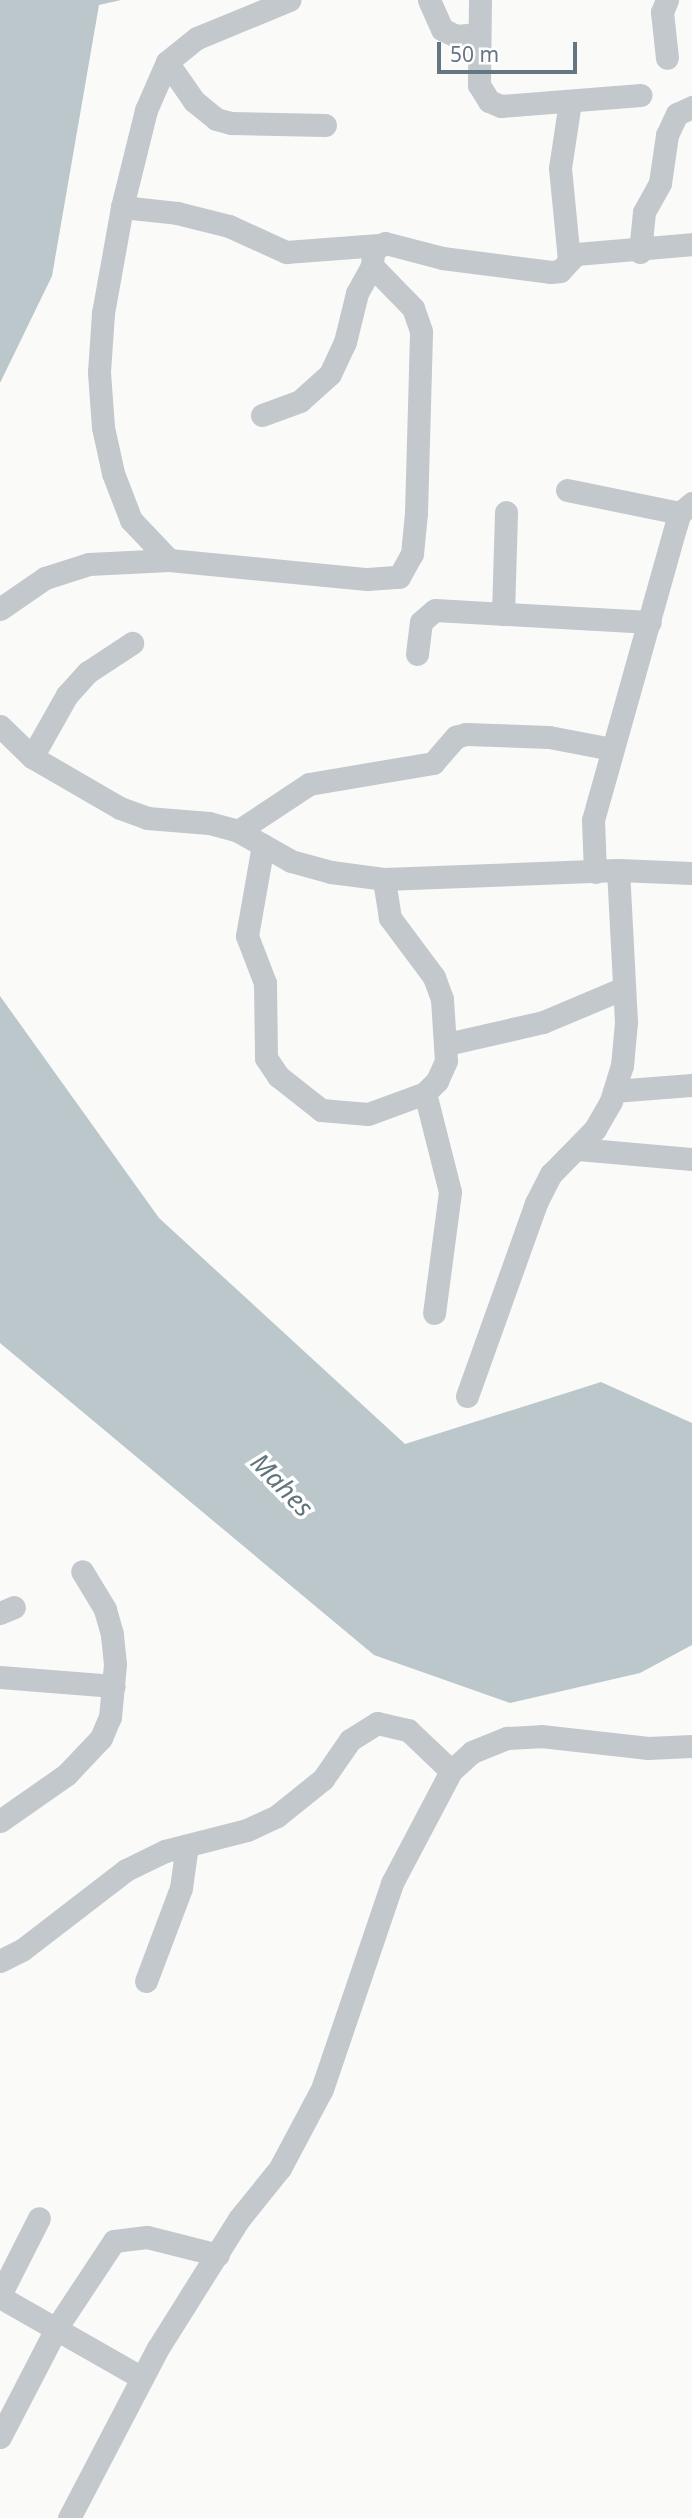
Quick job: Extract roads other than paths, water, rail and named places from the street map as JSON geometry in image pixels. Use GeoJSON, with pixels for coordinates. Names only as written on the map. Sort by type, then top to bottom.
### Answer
{"type":"FeatureCollection","features":[{"type":"Feature","properties":{"kind":"street"},"geometry":{"type":"LineString","coordinates":[[169,560],[131,520],[113,473],[103,427],[99,372],[103,313],[122,207],[146,110],[167,62],[197,38],[289,0]]}},
{"type":"Feature","properties":{"kind":"street"},"geometry":{"type":"LineString","coordinates":[[429,0],[442,29],[456,36],[479,34]]}},
{"type":"Feature","properties":{"kind":"street"},"geometry":{"type":"LineString","coordinates":[[480,0],[479,85],[489,101],[500,106],[641,94]]}},
{"type":"Feature","properties":{"kind":"street"},"geometry":{"type":"LineString","coordinates":[[667,0],[662,12],[667,58]]}},
{"type":"Feature","properties":{"kind":"street"},"geometry":{"type":"LineString","coordinates":[[167,62],[194,101],[216,119],[231,123],[325,125]]}},
{"type":"Feature","properties":{"kind":"street"},"geometry":{"type":"LineString","coordinates":[[569,260],[560,168],[570,102]]}},
{"type":"Feature","properties":{"kind":"street"},"geometry":{"type":"LineString","coordinates":[[640,252],[644,212],[660,183],[667,135],[677,114],[692,107]]}},
{"type":"Feature","properties":{"kind":"street"},"geometry":{"type":"LineString","coordinates":[[122,207],[229,226],[286,251],[538,271],[559,271],[569,260],[587,252],[640,252],[692,244]]}},
{"type":"Feature","properties":{"kind":"street"},"geometry":{"type":"LineString","coordinates":[[262,415],[300,401],[330,374],[342,350],[357,293],[375,256]]}},
{"type":"Feature","properties":{"kind":"street"},"geometry":{"type":"LineString","coordinates":[[0,609],[29,587],[66,570],[169,560],[387,580],[407,568],[412,554],[420,454],[421,331],[413,308],[375,256]]}},
{"type":"Feature","properties":{"kind":"street"},"geometry":{"type":"LineString","coordinates":[[467,1396],[536,1203],[551,1174],[596,1129],[614,1091],[622,1066],[624,988],[606,871],[593,820],[686,508],[567,490]]}},
{"type":"Feature","properties":{"kind":"street"},"geometry":{"type":"LineString","coordinates":[[503,614],[506,512]]}},
{"type":"Feature","properties":{"kind":"street"},"geometry":{"type":"LineString","coordinates":[[417,654],[421,622],[435,610],[650,622]]}},
{"type":"Feature","properties":{"kind":"street"},"geometry":{"type":"LineString","coordinates":[[32,757],[67,695],[88,673],[132,643]]}},
{"type":"Feature","properties":{"kind":"street"},"geometry":{"type":"LineString","coordinates":[[0,726],[32,757],[130,813],[238,831],[307,867],[384,879],[606,871],[692,873]]}},
{"type":"Feature","properties":{"kind":"street"},"geometry":{"type":"LineString","coordinates":[[238,831],[309,784],[433,764],[456,737],[466,734],[549,737],[612,749]]}},
{"type":"Feature","properties":{"kind":"street"},"geometry":{"type":"LineString","coordinates":[[263,845],[247,936],[265,983],[266,1058],[278,1076],[321,1110],[368,1114],[425,1093],[442,1071],[447,1044],[442,999],[434,977],[390,918],[384,879]]}},
{"type":"Feature","properties":{"kind":"street"},"geometry":{"type":"LineString","coordinates":[[447,1044],[543,1022],[624,988]]}},
{"type":"Feature","properties":{"kind":"street"},"geometry":{"type":"LineString","coordinates":[[614,1091],[692,1085]]}},
{"type":"Feature","properties":{"kind":"street"},"geometry":{"type":"LineString","coordinates":[[425,1093],[450,1192],[434,1312]]}},
{"type":"Feature","properties":{"kind":"street"},"geometry":{"type":"LineString","coordinates":[[578,1149],[692,1158]]}},
{"type":"Feature","properties":{"kind":"street"},"geometry":{"type":"LineString","coordinates":[[0,1821],[66,1774],[101,1738],[114,1686],[112,1634],[105,1609],[82,1571]]}},
{"type":"Feature","properties":{"kind":"street"},"geometry":{"type":"LineString","coordinates":[[0,1678],[114,1686]]}},
{"type":"Feature","properties":{"kind":"street"},"geometry":{"type":"LineString","coordinates":[[0,1961],[22,1950],[126,1870],[187,1845],[247,1830],[277,1816],[323,1779],[349,1740],[377,1723],[408,1730],[451,1771]]}},
{"type":"Feature","properties":{"kind":"street"},"geometry":{"type":"LineString","coordinates":[[69,2518],[142,2378],[239,2219],[280,2168],[322,2089],[392,1883],[451,1771],[472,1752],[507,1738],[541,1736],[648,1748],[692,1746]]}},
{"type":"Feature","properties":{"kind":"street"},"geometry":{"type":"LineString","coordinates":[[146,1981],[181,1888],[187,1845]]}},
{"type":"Feature","properties":{"kind":"street"},"geometry":{"type":"LineString","coordinates":[[39,2218],[0,2296],[142,2378]]}},
{"type":"Feature","properties":{"kind":"street"},"geometry":{"type":"LineString","coordinates":[[0,2437],[57,2327],[114,2241],[147,2237],[218,2255]]}},
{"type":"Feature","properties":{"kind":"water"},"geometry":{"type":"Polygon","coordinates":[[[0,0],[121,0],[99,5],[52,276],[0,383],[0,0]]]}},
{"type":"Feature","properties":{"kind":"water","name":"Mahes"},"geometry":{"type":"Polygon","coordinates":[[[0,996],[159,1218],[405,1444],[601,1382],[692,1423],[692,1645],[640,1673],[510,1703],[374,1655],[0,1343],[0,996]]]}}]}
